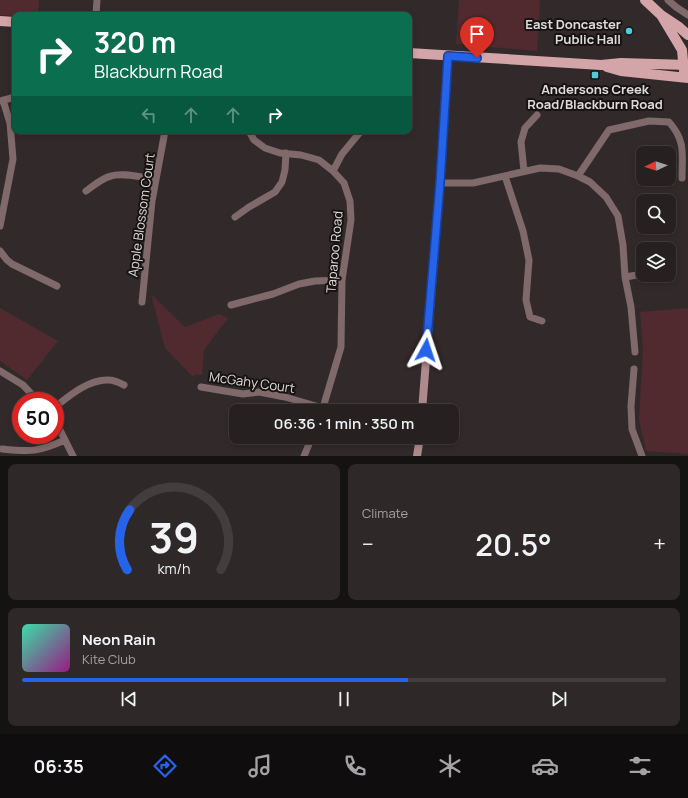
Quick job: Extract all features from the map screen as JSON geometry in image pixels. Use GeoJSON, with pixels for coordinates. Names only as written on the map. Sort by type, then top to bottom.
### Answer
{"type":"FeatureCollection","features":[{"type":"Feature","properties":{"kind":"main road"},"geometry":{"type":"LineString","coordinates":[[645,0],[661,15],[679,27],[688,36]]}},
{"type":"Feature","properties":{"kind":"main road"},"geometry":{"type":"LineString","coordinates":[[601,65],[621,71],[686,78],[686,65],[682,50],[661,15]]}},
{"type":"Feature","properties":{"kind":"main road"},"geometry":{"type":"LineString","coordinates":[[0,21],[12,22]]}},
{"type":"Feature","properties":{"kind":"main road"},"geometry":{"type":"LineString","coordinates":[[412,53],[601,65],[621,63],[686,65]]}},
{"type":"Feature","properties":{"kind":"main road"},"geometry":{"type":"LineString","coordinates":[[423,404],[440,183],[448,56]]}},
{"type":"Feature","properties":{"kind":"main road"},"geometry":{"type":"LineString","coordinates":[[417,456],[419,444]]}},
{"type":"Feature","properties":{"kind":"street"},"geometry":{"type":"LineString","coordinates":[[96,12],[97,0]]}},
{"type":"Feature","properties":{"kind":"street"},"geometry":{"type":"LineString","coordinates":[[668,0],[688,15]]}},
{"type":"Feature","properties":{"kind":"street"},"geometry":{"type":"LineString","coordinates":[[0,226],[13,158],[10,123],[1,101],[12,98]]}},
{"type":"Feature","properties":{"kind":"street"},"geometry":{"type":"LineString","coordinates":[[524,171],[521,142],[525,128],[537,114]]}},
{"type":"Feature","properties":{"kind":"street"},"geometry":{"type":"LineString","coordinates":[[578,176],[609,130],[648,121],[669,122],[676,130],[680,138],[682,148],[682,178]]}},
{"type":"Feature","properties":{"kind":"street","name":"Apple Blossom Court"},"geometry":{"type":"LineString","coordinates":[[142,302],[149,221],[164,134]]}},
{"type":"Feature","properties":{"kind":"street","name":"Taparoo Road"},"geometry":{"type":"LineString","coordinates":[[251,134],[254,140],[265,148],[280,153],[301,155],[319,160],[333,170],[344,183],[350,201],[351,220],[342,280],[341,347],[324,404]]}},
{"type":"Feature","properties":{"kind":"street"},"geometry":{"type":"LineString","coordinates":[[333,170],[342,154],[359,134]]}},
{"type":"Feature","properties":{"kind":"street"},"geometry":{"type":"LineString","coordinates":[[235,217],[275,192],[282,182],[285,170],[286,154]]}},
{"type":"Feature","properties":{"kind":"street"},"geometry":{"type":"LineString","coordinates":[[440,183],[473,183],[540,168],[559,169],[590,182],[606,197],[618,216],[623,245],[625,277],[632,307],[635,352]]}},
{"type":"Feature","properties":{"kind":"street"},"geometry":{"type":"LineString","coordinates":[[86,192],[104,179],[111,176],[119,175],[156,179]]}},
{"type":"Feature","properties":{"kind":"street"},"geometry":{"type":"LineString","coordinates":[[505,176],[522,231],[529,260],[526,300],[530,317],[542,321]]}},
{"type":"Feature","properties":{"kind":"street"},"geometry":{"type":"LineString","coordinates":[[0,251],[12,264],[57,286]]}},
{"type":"Feature","properties":{"kind":"street"},"geometry":{"type":"LineString","coordinates":[[625,277],[636,275]]}},
{"type":"Feature","properties":{"kind":"street"},"geometry":{"type":"LineString","coordinates":[[231,305],[273,294],[299,284],[315,281],[342,280]]}},
{"type":"Feature","properties":{"kind":"street"},"geometry":{"type":"LineString","coordinates":[[634,369],[631,406],[632,429],[642,456]]}},
{"type":"Feature","properties":{"kind":"street"},"geometry":{"type":"LineString","coordinates":[[0,371],[23,385],[30,392]]}},
{"type":"Feature","properties":{"kind":"street"},"geometry":{"type":"LineString","coordinates":[[64,400],[76,391],[100,380],[110,380],[124,385]]}},
{"type":"Feature","properties":{"kind":"street","name":"McGahy Court"},"geometry":{"type":"LineString","coordinates":[[201,387],[243,394],[259,392],[285,397],[305,404]]}},
{"type":"Feature","properties":{"kind":"street"},"geometry":{"type":"LineString","coordinates":[[2,449],[33,452],[48,448],[65,440],[73,456]]}},
{"type":"Feature","properties":{"kind":"street"},"geometry":{"type":"LineString","coordinates":[[304,456],[309,444]]}},
{"type":"Feature","properties":{"kind":"shaded area"},"geometry":{"type":"Polygon","coordinates":[[[0,0],[39,0],[38,12],[12,12],[12,16],[0,15],[0,0]]]}},
{"type":"Feature","properties":{"kind":"shaded area"},"geometry":{"type":"Polygon","coordinates":[[[459,0],[540,0],[537,51],[456,44],[459,0]]]}},
{"type":"Feature","properties":{"kind":"shaded area"},"geometry":{"type":"Polygon","coordinates":[[[151,294],[185,327],[219,314],[228,318],[204,350],[202,375],[197,374],[192,376],[165,348],[151,294]]]}},
{"type":"Feature","properties":{"kind":"shaded area"},"geometry":{"type":"Polygon","coordinates":[[[0,308],[58,341],[27,380],[0,361],[0,308]]]}},
{"type":"Feature","properties":{"kind":"shaded area"},"geometry":{"type":"Polygon","coordinates":[[[688,308],[688,454],[646,451],[639,420],[643,350],[640,312],[688,308]]]}},
{"type":"Feature","properties":{"kind":"place","name":"East Doncaster Public Hall"},"geometry":{"type":"Point","coordinates":[629,31]}},
{"type":"Feature","properties":{"kind":"place","name":"Andersons Creek Road/Blackburn Road"},"geometry":{"type":"Point","coordinates":[595,75]}},
{"type":"Feature","properties":{"kind":"route"},"geometry":{"type":"LineString","coordinates":[[426,350],[440,183],[448,56],[477,58]]}}]}
